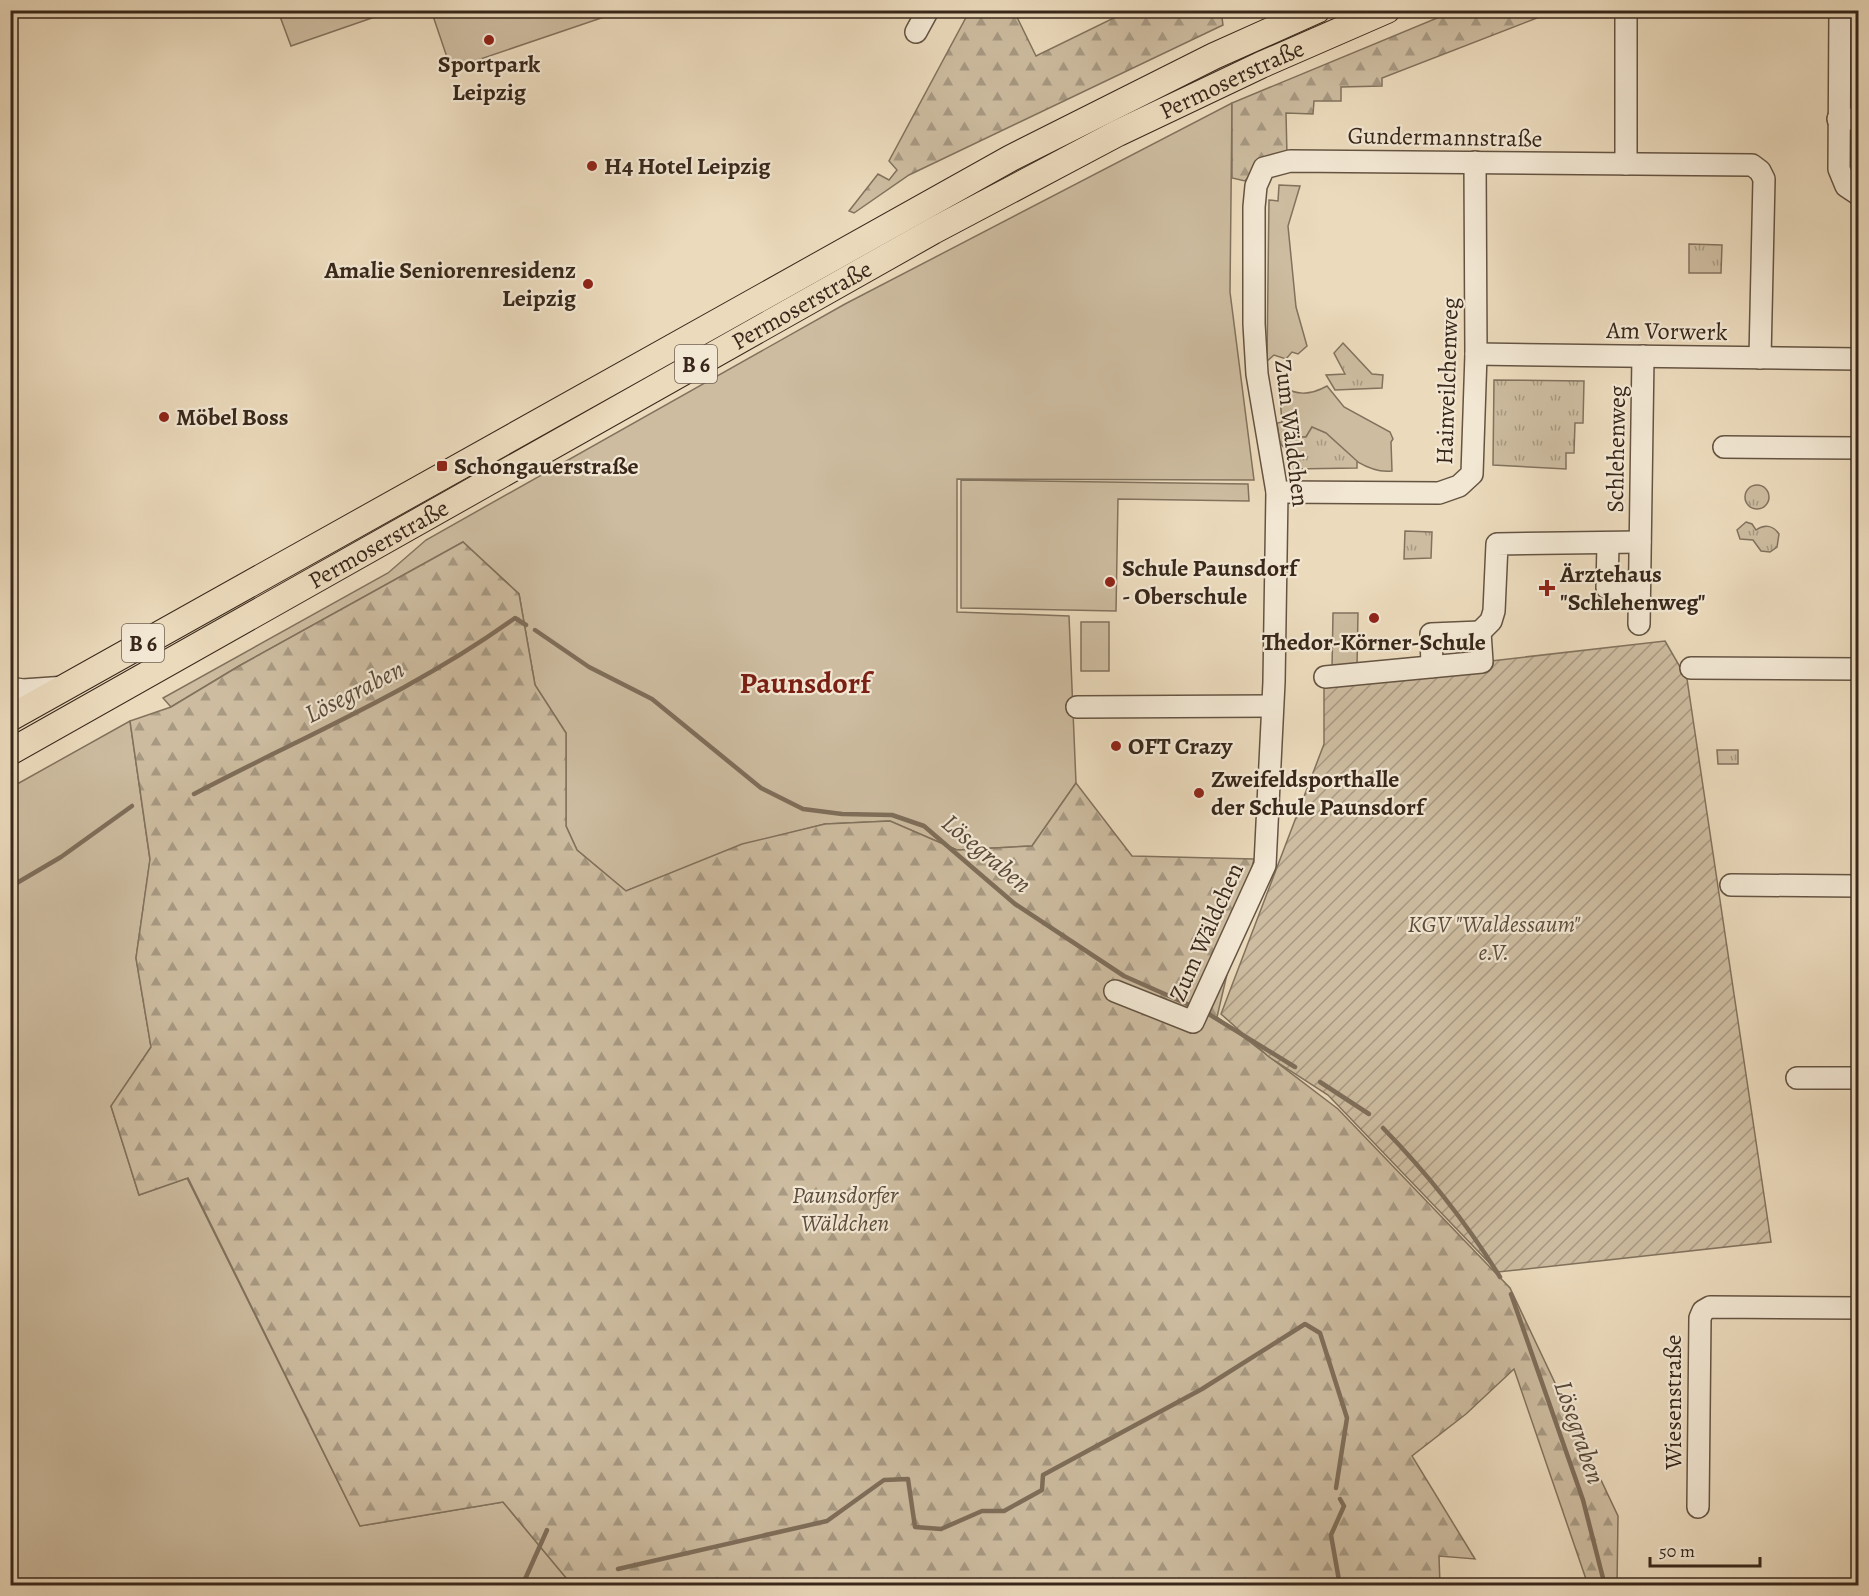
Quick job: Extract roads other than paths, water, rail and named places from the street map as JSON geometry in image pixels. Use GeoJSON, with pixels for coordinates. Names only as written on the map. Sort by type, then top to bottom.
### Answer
{"type":"FeatureCollection","features":[{"type":"Feature","properties":{"kind":"main road","name":"Permoserstraße"},"geometry":{"type":"LineString","coordinates":[[10,718],[1011,158],[1214,56],[1317,10]]}},
{"type":"Feature","properties":{"kind":"main road","name":"Permoserstraße"},"geometry":{"type":"LineString","coordinates":[[10,752],[933,231],[1118,133],[1261,65],[1387,10]]}},
{"type":"Feature","properties":{"kind":"street"},"geometry":{"type":"LineString","coordinates":[[916,32],[928,10]]}},
{"type":"Feature","properties":{"kind":"street"},"geometry":{"type":"LineString","coordinates":[[1626,10],[1626,164]]}},
{"type":"Feature","properties":{"kind":"street"},"geometry":{"type":"LineString","coordinates":[[1840,10],[1848,119],[1839,169],[1846,186],[1858,194]]}},
{"type":"Feature","properties":{"kind":"street","name":"Gundermannstraße"},"geometry":{"type":"LineString","coordinates":[[1264,168],[1290,161],[1752,165],[1760,171],[1764,179],[1761,358]]}},
{"type":"Feature","properties":{"kind":"street","name":"Hainveilchenweg"},"geometry":{"type":"LineString","coordinates":[[1277,492],[1439,493],[1459,486],[1472,474],[1476,354],[1475,162]]}},
{"type":"Feature","properties":{"kind":"street","name":"Zum Wäldchen"},"geometry":{"type":"LineString","coordinates":[[1115,991],[1194,1022],[1265,866],[1272,706],[1277,492],[1257,374],[1254,324],[1254,207],[1256,186],[1264,168]]}},
{"type":"Feature","properties":{"kind":"street","name":"Am Vorwerk"},"geometry":{"type":"LineString","coordinates":[[1476,354],[1858,359]]}},
{"type":"Feature","properties":{"kind":"street","name":"Schlehenweg"},"geometry":{"type":"LineString","coordinates":[[1639,624],[1643,356]]}},
{"type":"Feature","properties":{"kind":"street"},"geometry":{"type":"LineString","coordinates":[[1724,447],[1858,448]]}},
{"type":"Feature","properties":{"kind":"street","name":"Schlehenweg"},"geometry":{"type":"LineString","coordinates":[[1480,632],[1491,621],[1494,611],[1497,544],[1640,542]]}},
{"type":"Feature","properties":{"kind":"street","name":"Schlehenweg"},"geometry":{"type":"LineString","coordinates":[[1608,544],[1607,588],[1640,588]]}},
{"type":"Feature","properties":{"kind":"street"},"geometry":{"type":"LineString","coordinates":[[1325,677],[1432,667],[1482,662],[1480,632],[1431,634],[1432,667]]}},
{"type":"Feature","properties":{"kind":"street"},"geometry":{"type":"LineString","coordinates":[[1691,668],[1858,669]]}},
{"type":"Feature","properties":{"kind":"street"},"geometry":{"type":"LineString","coordinates":[[10,688],[23,690],[66,687]]}},
{"type":"Feature","properties":{"kind":"street"},"geometry":{"type":"LineString","coordinates":[[1077,707],[1272,706]]}},
{"type":"Feature","properties":{"kind":"street"},"geometry":{"type":"LineString","coordinates":[[1731,885],[1858,886]]}},
{"type":"Feature","properties":{"kind":"street"},"geometry":{"type":"LineString","coordinates":[[1797,1078],[1858,1078]]}},
{"type":"Feature","properties":{"kind":"street","name":"Wiesenstraße"},"geometry":{"type":"LineString","coordinates":[[1698,1507],[1700,1318],[1703,1311],[1710,1307],[1858,1308]]}},
{"type":"Feature","properties":{"kind":"waterway","name":"Lösegraben"},"geometry":{"type":"LineString","coordinates":[[194,794],[358,712],[438,668],[515,618],[526,625]]}},
{"type":"Feature","properties":{"kind":"waterway","name":"Lösegraben"},"geometry":{"type":"LineString","coordinates":[[535,630],[589,667],[652,699],[761,788],[803,809],[842,814],[892,815],[924,826],[1015,904],[1124,976],[1194,1007]]}},
{"type":"Feature","properties":{"kind":"waterway","name":"Lösegraben"},"geometry":{"type":"LineString","coordinates":[[10,887],[61,857],[132,806]]}},
{"type":"Feature","properties":{"kind":"waterway","name":"Lösegraben"},"geometry":{"type":"LineString","coordinates":[[1207,1013],[1295,1067]]}},
{"type":"Feature","properties":{"kind":"waterway","name":"Lösegraben"},"geometry":{"type":"LineString","coordinates":[[1320,1082],[1369,1114]]}},
{"type":"Feature","properties":{"kind":"waterway","name":"Lösegraben"},"geometry":{"type":"LineString","coordinates":[[1383,1128],[1446,1199],[1500,1277]]}},
{"type":"Feature","properties":{"kind":"waterway","name":"Lösegraben"},"geometry":{"type":"LineString","coordinates":[[1511,1294],[1583,1500],[1605,1586]]}},
{"type":"Feature","properties":{"kind":"waterway"},"geometry":{"type":"LineString","coordinates":[[618,1569],[827,1521],[884,1480],[908,1479],[915,1527],[941,1529],[982,1511],[1004,1511],[1042,1490],[1043,1475],[1202,1389],[1305,1324],[1320,1333],[1347,1418],[1336,1488]]}},
{"type":"Feature","properties":{"kind":"waterway"},"geometry":{"type":"LineString","coordinates":[[1340,1499],[1344,1506],[1331,1535],[1340,1586]]}},
{"type":"Feature","properties":{"kind":"waterway"},"geometry":{"type":"LineString","coordinates":[[522,1586],[547,1530]]}},
{"type":"Feature","properties":{"kind":"place","name":"Sportpark Leipzig"},"geometry":{"type":"Point","coordinates":[489,40]}},
{"type":"Feature","properties":{"kind":"place","name":"H4 Hotel Leipzig"},"geometry":{"type":"Point","coordinates":[592,166]}},
{"type":"Feature","properties":{"kind":"place","name":"Amalie Seniorenresidenz Leipzig"},"geometry":{"type":"Point","coordinates":[588,284]}},
{"type":"Feature","properties":{"kind":"place","name":"Möbel Boss"},"geometry":{"type":"Point","coordinates":[164,417]}},
{"type":"Feature","properties":{"kind":"place","name":"Schongauerstraße"},"geometry":{"type":"Point","coordinates":[442,466]}},
{"type":"Feature","properties":{"kind":"place","name":"Schule Paunsdorf - Oberschule"},"geometry":{"type":"Point","coordinates":[1110,582]}},
{"type":"Feature","properties":{"kind":"place","name":"Ärztehaus \"Schlehenweg\""},"geometry":{"type":"Point","coordinates":[1547,588]}},
{"type":"Feature","properties":{"kind":"place","name":"Thedor-Körner-Schule"},"geometry":{"type":"Point","coordinates":[1374,618]}},
{"type":"Feature","properties":{"kind":"place","name":"OFT Crazy"},"geometry":{"type":"Point","coordinates":[1116,746]}},
{"type":"Feature","properties":{"kind":"place","name":"Zweifeldsporthalle der Schule Paunsdorf"},"geometry":{"type":"Point","coordinates":[1199,793]}},
{"type":"Feature","properties":{"kind":"district","name":"Paunsdorf"},"geometry":{"type":"Point","coordinates":[805,683]}},
{"type":"Feature","properties":{"kind":"park label","name":"KGV \"Waldessaum\" e.V."},"geometry":{"type":"Point","coordinates":[1494,938]}},
{"type":"Feature","properties":{"kind":"park label","name":"Paunsdorfer Wäldchen"},"geometry":{"type":"Point","coordinates":[845,1209]}}]}
